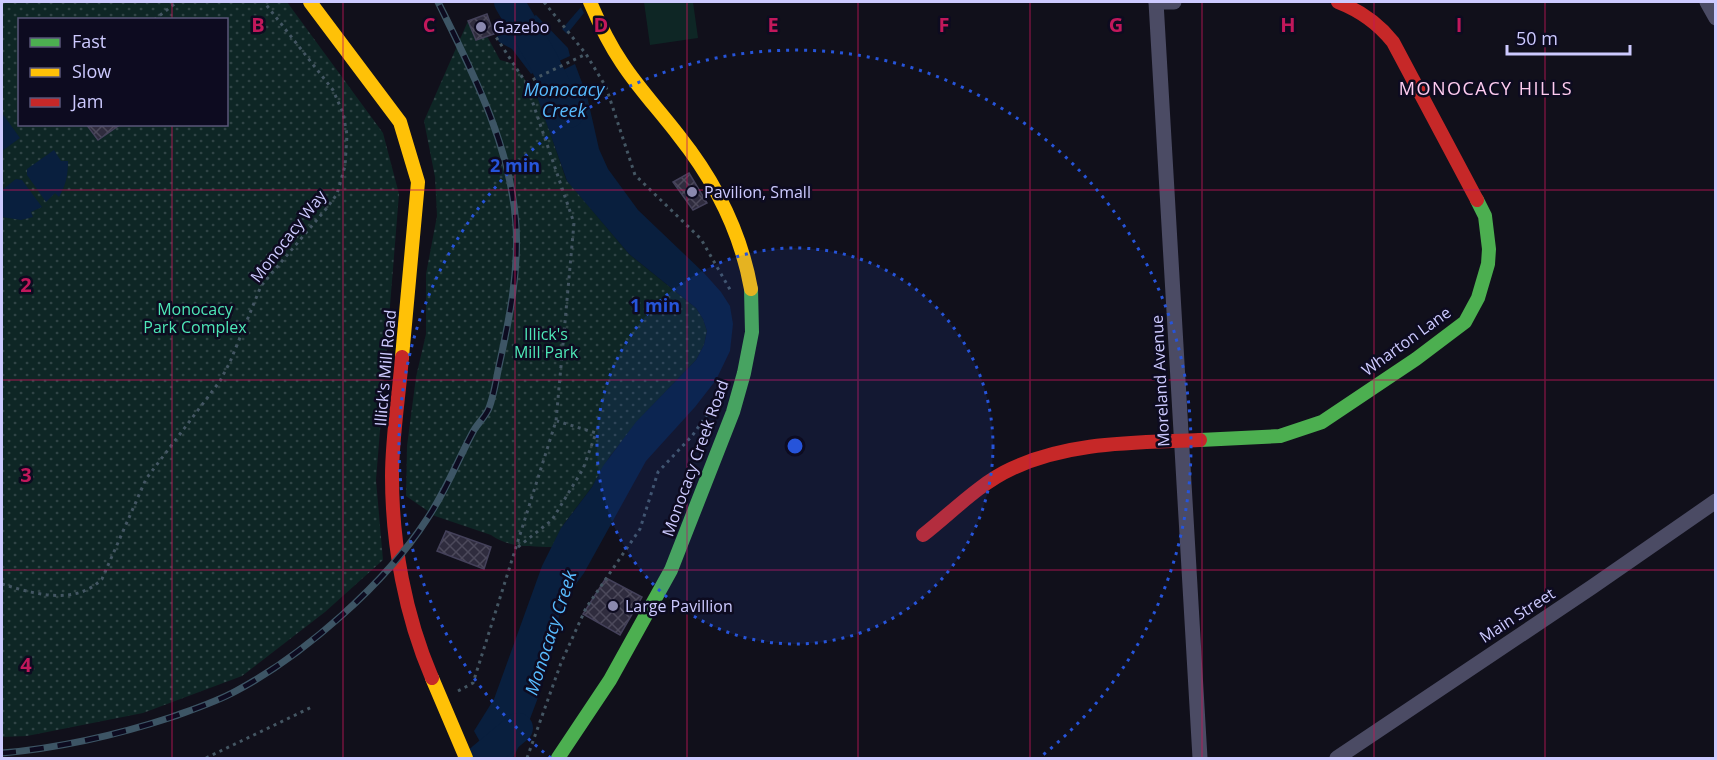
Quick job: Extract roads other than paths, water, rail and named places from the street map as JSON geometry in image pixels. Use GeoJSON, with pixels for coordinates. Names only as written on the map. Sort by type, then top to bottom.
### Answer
{"type":"FeatureCollection","features":[{"type":"Feature","properties":{"kind":"street","name":"Illick's Mill Road"},"geometry":{"type":"LineString","coordinates":[[310,2],[400,122],[418,182],[392,485],[397,557],[420,650],[466,759]]}},
{"type":"Feature","properties":{"kind":"street","name":"Monocacy Creek Road"},"geometry":{"type":"LineString","coordinates":[[558,759],[610,680],[671,570],[734,409],[752,332],[751,287],[738,239],[728,216],[707,177],[681,138],[622,64],[604,34],[590,2]]}},
{"type":"Feature","properties":{"kind":"street"},"geometry":{"type":"LineString","coordinates":[[1156,2],[1174,2]]}},
{"type":"Feature","properties":{"kind":"street","name":"Moreland Avenue"},"geometry":{"type":"LineString","coordinates":[[1156,2],[1200,759]]}},
{"type":"Feature","properties":{"kind":"street","name":"Wharton Lane"},"geometry":{"type":"LineString","coordinates":[[923,535],[987,484],[1010,469],[1058,451],[1182,439],[1280,436],[1322,422],[1416,359],[1464,322],[1478,298],[1488,264],[1489,249],[1485,216],[1388,33],[1362,11],[1338,2]]}},
{"type":"Feature","properties":{"kind":"street"},"geometry":{"type":"LineString","coordinates":[[1707,2],[1716,18]]}},
{"type":"Feature","properties":{"kind":"street","name":"Main Street"},"geometry":{"type":"LineString","coordinates":[[1337,759],[1716,501]]}},
{"type":"Feature","properties":{"kind":"water"},"geometry":{"type":"Polygon","coordinates":[[[581,7],[584,13],[567,34],[562,29],[581,7]]]}},
{"type":"Feature","properties":{"kind":"water","name":"Monocacy Creek"},"geometry":{"type":"Polygon","coordinates":[[[536,15],[568,48],[570,56],[531,74],[512,49],[499,42],[496,37],[536,15]]]}},
{"type":"Feature","properties":{"kind":"water","name":"Monocacy Creek"},"geometry":{"type":"Polygon","coordinates":[[[575,64],[587,96],[599,149],[608,169],[638,210],[704,273],[730,306],[733,324],[730,351],[716,380],[646,461],[584,573],[564,600],[551,642],[539,695],[513,758],[489,758],[474,731],[494,699],[542,566],[561,528],[636,422],[696,360],[704,345],[707,331],[696,308],[629,254],[567,181],[533,85],[575,64]]]}},
{"type":"Feature","properties":{"kind":"water"},"geometry":{"type":"Polygon","coordinates":[[[2,113],[20,138],[2,151],[2,113]]]}},
{"type":"Feature","properties":{"kind":"water"},"geometry":{"type":"Polygon","coordinates":[[[54,150],[61,161],[68,161],[67,175],[59,197],[55,193],[46,202],[27,175],[27,169],[54,150]]]}},
{"type":"Feature","properties":{"kind":"water"},"geometry":{"type":"Polygon","coordinates":[[[16,179],[22,180],[42,207],[31,212],[33,217],[21,220],[2,217],[2,190],[16,179]]]}},
{"type":"Feature","properties":{"kind":"waterway","name":"Monocacy Creek"},"geometry":{"type":"LineString","coordinates":[[509,2],[542,58],[569,113]]}},
{"type":"Feature","properties":{"kind":"waterway","name":"Monocacy Creek"},"geometry":{"type":"LineString","coordinates":[[482,758],[518,728]]}},
{"type":"Feature","properties":{"kind":"railway"},"geometry":{"type":"LineString","coordinates":[[2,753],[67,744],[130,730],[197,708],[236,691],[289,658],[342,616],[389,568],[410,543],[434,508],[474,430],[491,403],[510,314],[517,243],[513,196],[498,138],[476,82],[438,2]]}},
{"type":"Feature","properties":{"kind":"place","name":"Gazebo"},"geometry":{"type":"Point","coordinates":[481,27]}},
{"type":"Feature","properties":{"kind":"place","name":"Pavilion, Small"},"geometry":{"type":"Point","coordinates":[692,192]}},
{"type":"Feature","properties":{"kind":"place","name":"Large Pavillion"},"geometry":{"type":"Point","coordinates":[613,606]}},
{"type":"Feature","properties":{"kind":"district","name":"MONOCACY HILLS"},"geometry":{"type":"Point","coordinates":[1486,89]}},
{"type":"Feature","properties":{"kind":"park label","name":"Monocacy Park Complex"},"geometry":{"type":"Point","coordinates":[195,318]}},
{"type":"Feature","properties":{"kind":"park label","name":"Illick's Mill Park"},"geometry":{"type":"Point","coordinates":[546,343]}}]}
